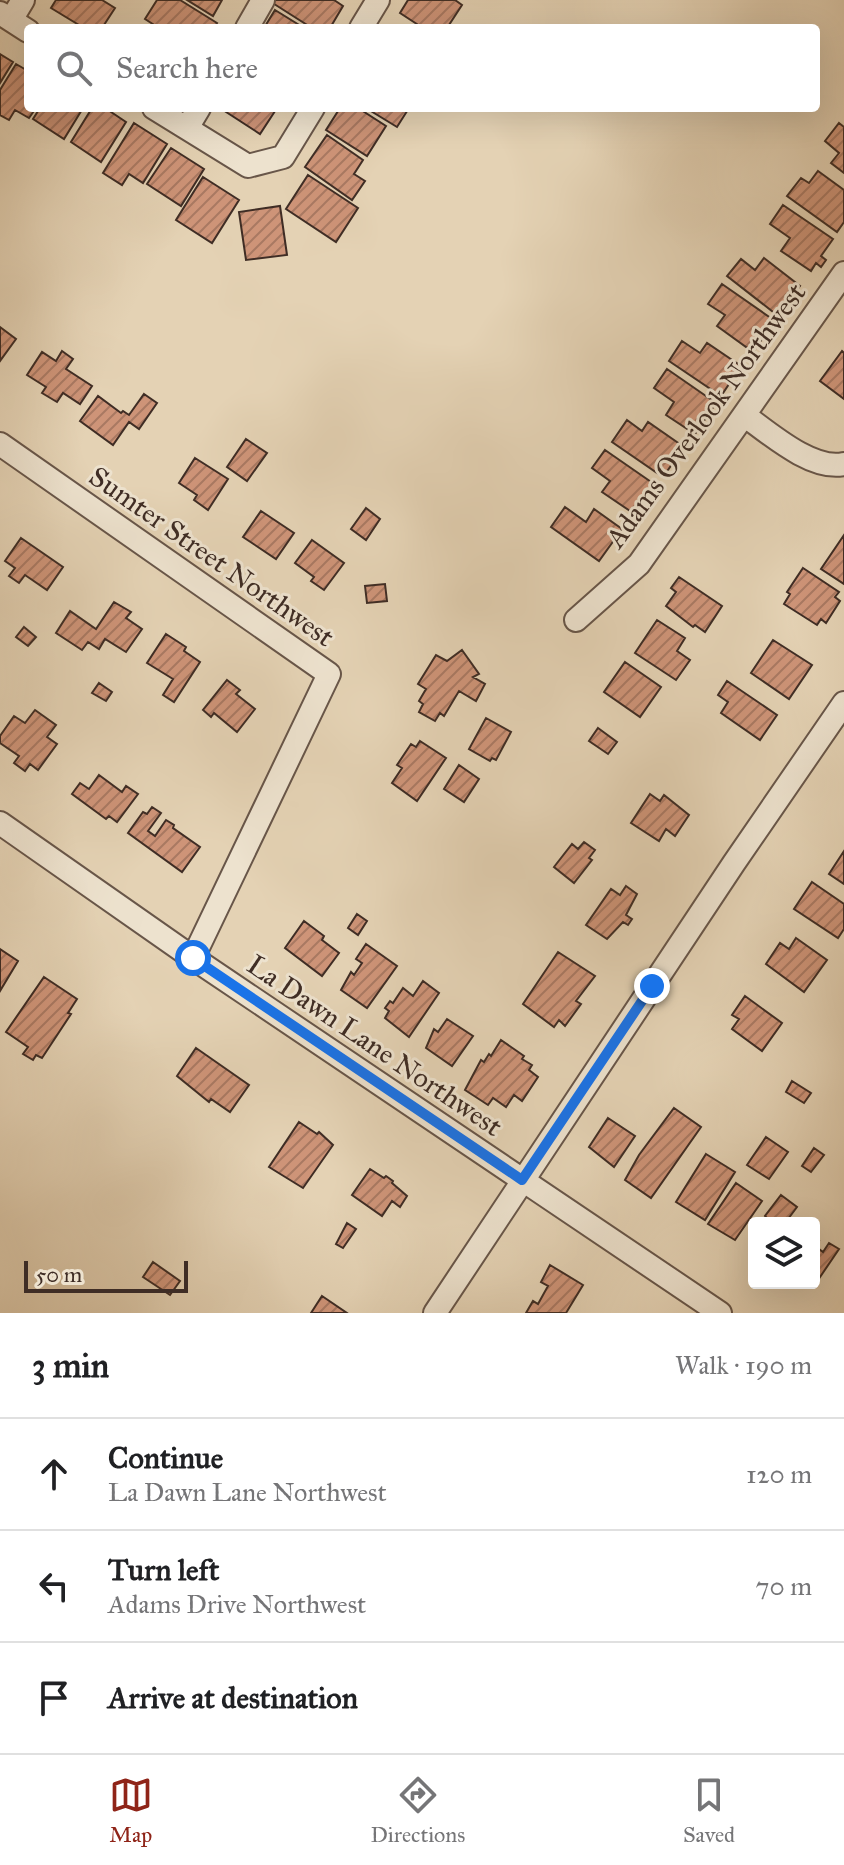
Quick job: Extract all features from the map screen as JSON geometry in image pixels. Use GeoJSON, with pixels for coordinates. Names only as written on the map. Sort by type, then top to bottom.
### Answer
{"type":"FeatureCollection","features":[{"type":"Feature","properties":{"kind":"street"},"geometry":{"type":"LineString","coordinates":[[13,21],[23,0]]}},
{"type":"Feature","properties":{"kind":"street"},"geometry":{"type":"LineString","coordinates":[[249,24],[263,0]]}},
{"type":"Feature","properties":{"kind":"street"},"geometry":{"type":"LineString","coordinates":[[363,24],[378,0]]}},
{"type":"Feature","properties":{"kind":"street"},"geometry":{"type":"LineString","coordinates":[[161,112],[248,166],[283,157],[311,112]]}},
{"type":"Feature","properties":{"kind":"street"},"geometry":{"type":"LineString","coordinates":[[187,128],[197,112]]}},
{"type":"Feature","properties":{"kind":"street","name":"Adams Overlook Northwest"},"geometry":{"type":"LineString","coordinates":[[576,620],[639,564],[844,273]]}},
{"type":"Feature","properties":{"kind":"street"},"geometry":{"type":"LineString","coordinates":[[744,415],[816,462],[835,466],[844,464]]}},
{"type":"Feature","properties":{"kind":"street","name":"Sumter Street Northwest"},"geometry":{"type":"LineString","coordinates":[[0,444],[329,674],[193,958]]}},
{"type":"Feature","properties":{"kind":"street"},"geometry":{"type":"LineString","coordinates":[[435,1313],[844,703]]}},
{"type":"Feature","properties":{"kind":"street","name":"La Dawn Lane Northwest"},"geometry":{"type":"LineString","coordinates":[[0,823],[709,1310]]}},
{"type":"Feature","properties":{"kind":"building"},"geometry":{"type":"Polygon","coordinates":[[[56,0],[102,0],[115,8],[105,24],[77,24],[51,8],[56,0]]]}},
{"type":"Feature","properties":{"kind":"building"},"geometry":{"type":"Polygon","coordinates":[[[157,0],[180,0],[217,23],[153,24],[145,19],[157,0]]]}},
{"type":"Feature","properties":{"kind":"building"},"geometry":{"type":"Polygon","coordinates":[[[187,0],[222,0],[213,16],[187,0]]]}},
{"type":"Feature","properties":{"kind":"building"},"geometry":{"type":"Polygon","coordinates":[[[334,0],[343,6],[332,24],[306,24],[271,2],[334,0]]]}},
{"type":"Feature","properties":{"kind":"building"},"geometry":{"type":"Polygon","coordinates":[[[408,0],[455,0],[462,5],[450,24],[417,24],[400,13],[408,0]]]}},
{"type":"Feature","properties":{"kind":"building"},"geometry":{"type":"Polygon","coordinates":[[[275,10],[298,24],[266,24],[275,10]]]}},
{"type":"Feature","properties":{"kind":"building"},"geometry":{"type":"Polygon","coordinates":[[[0,54],[13,62],[0,83],[0,54]]]}},
{"type":"Feature","properties":{"kind":"building"},"geometry":{"type":"Polygon","coordinates":[[[16,64],[24,69],[24,112],[33,112],[29,118],[15,110],[9,120],[0,115],[0,90],[16,64]]]}},
{"type":"Feature","properties":{"kind":"building"},"geometry":{"type":"Polygon","coordinates":[[[37,112],[81,112],[64,139],[33,119],[37,112]]]}},
{"type":"Feature","properties":{"kind":"building"},"geometry":{"type":"Polygon","coordinates":[[[90,112],[111,112],[126,122],[101,162],[71,142],[90,112]]]}},
{"type":"Feature","properties":{"kind":"building"},"geometry":{"type":"Polygon","coordinates":[[[226,112],[274,112],[260,134],[226,112]]]}},
{"type":"Feature","properties":{"kind":"building"},"geometry":{"type":"Polygon","coordinates":[[[337,112],[364,112],[386,126],[367,156],[326,130],[337,112]]]}},
{"type":"Feature","properties":{"kind":"building"},"geometry":{"type":"Polygon","coordinates":[[[373,112],[406,112],[397,127],[373,112]]]}},
{"type":"Feature","properties":{"kind":"building"},"geometry":{"type":"Polygon","coordinates":[[[134,123],[167,144],[143,183],[129,174],[122,185],[103,173],[134,123]]]}},
{"type":"Feature","properties":{"kind":"building"},"geometry":{"type":"Polygon","coordinates":[[[839,123],[844,127],[844,173],[831,163],[839,153],[825,141],[839,123]]]}},
{"type":"Feature","properties":{"kind":"building"},"geometry":{"type":"Polygon","coordinates":[[[327,135],[363,160],[354,174],[365,181],[352,200],[305,167],[327,135]]]}},
{"type":"Feature","properties":{"kind":"building"},"geometry":{"type":"Polygon","coordinates":[[[171,148],[204,169],[181,206],[147,184],[171,148]]]}},
{"type":"Feature","properties":{"kind":"building"},"geometry":{"type":"Polygon","coordinates":[[[818,171],[844,190],[844,222],[837,232],[787,196],[801,178],[809,183],[818,171]]]}},
{"type":"Feature","properties":{"kind":"building"},"geometry":{"type":"Polygon","coordinates":[[[308,175],[358,208],[336,242],[286,209],[308,175]]]}},
{"type":"Feature","properties":{"kind":"building"},"geometry":{"type":"Polygon","coordinates":[[[203,177],[239,200],[212,243],[176,220],[203,177]]]}},
{"type":"Feature","properties":{"kind":"building"},"geometry":{"type":"Polygon","coordinates":[[[783,205],[833,239],[821,256],[826,260],[821,267],[816,263],[811,271],[781,251],[790,238],[770,224],[783,205]]]}},
{"type":"Feature","properties":{"kind":"building"},"geometry":{"type":"Polygon","coordinates":[[[280,206],[287,255],[246,260],[239,212],[280,206]]]}},
{"type":"Feature","properties":{"kind":"building"},"geometry":{"type":"Polygon","coordinates":[[[764,258],[800,286],[777,315],[727,276],[741,259],[755,270],[764,258]]]}},
{"type":"Feature","properties":{"kind":"building"},"geometry":{"type":"Polygon","coordinates":[[[722,284],[775,321],[753,352],[717,326],[725,315],[708,304],[722,284]]]}},
{"type":"Feature","properties":{"kind":"building"},"geometry":{"type":"Polygon","coordinates":[[[0,327],[16,339],[0,361],[0,327]]]}},
{"type":"Feature","properties":{"kind":"building"},"geometry":{"type":"Polygon","coordinates":[[[682,341],[700,353],[707,343],[741,366],[721,396],[669,361],[682,341]]]}},
{"type":"Feature","properties":{"kind":"building"},"geometry":{"type":"Polygon","coordinates":[[[62,351],[73,359],[66,369],[92,386],[80,404],[63,393],[57,402],[42,393],[46,387],[27,375],[42,352],[56,361],[62,351]]]}},
{"type":"Feature","properties":{"kind":"building"},"geometry":{"type":"Polygon","coordinates":[[[842,351],[844,353],[844,399],[820,381],[842,351]]]}},
{"type":"Feature","properties":{"kind":"building"},"geometry":{"type":"Polygon","coordinates":[[[667,369],[716,403],[695,434],[666,415],[674,402],[654,388],[667,369]]]}},
{"type":"Feature","properties":{"kind":"building"},"geometry":{"type":"Polygon","coordinates":[[[144,394],[157,403],[139,429],[129,422],[113,445],[80,421],[98,396],[121,413],[123,411],[129,415],[144,394]]]}},
{"type":"Feature","properties":{"kind":"building"},"geometry":{"type":"Polygon","coordinates":[[[627,420],[642,431],[648,422],[684,447],[663,477],[612,442],[627,420]]]}},
{"type":"Feature","properties":{"kind":"building"},"geometry":{"type":"Polygon","coordinates":[[[246,439],[267,453],[247,481],[227,467],[246,439]]]}},
{"type":"Feature","properties":{"kind":"building"},"geometry":{"type":"Polygon","coordinates":[[[605,450],[654,484],[633,513],[602,492],[610,481],[592,468],[605,450]]]}},
{"type":"Feature","properties":{"kind":"building"},"geometry":{"type":"Polygon","coordinates":[[[195,458],[228,479],[208,510],[194,500],[197,495],[179,483],[195,458]]]}},
{"type":"Feature","properties":{"kind":"building"},"geometry":{"type":"Polygon","coordinates":[[[565,507],[586,522],[594,509],[622,529],[599,561],[551,527],[565,507]]]}},
{"type":"Feature","properties":{"kind":"building"},"geometry":{"type":"Polygon","coordinates":[[[366,508],[380,519],[366,540],[351,529],[366,508]]]}},
{"type":"Feature","properties":{"kind":"building"},"geometry":{"type":"Polygon","coordinates":[[[261,511],[294,533],[276,559],[243,537],[261,511]]]}},
{"type":"Feature","properties":{"kind":"building"},"geometry":{"type":"Polygon","coordinates":[[[844,535],[844,584],[821,569],[844,535]]]}},
{"type":"Feature","properties":{"kind":"building"},"geometry":{"type":"Polygon","coordinates":[[[21,538],[63,567],[47,590],[25,575],[19,583],[9,576],[15,568],[5,561],[21,538]]]}},
{"type":"Feature","properties":{"kind":"building"},"geometry":{"type":"Polygon","coordinates":[[[312,540],[344,563],[324,590],[311,581],[314,577],[295,563],[312,540]]]}},
{"type":"Feature","properties":{"kind":"building"},"geometry":{"type":"Polygon","coordinates":[[[803,568],[839,592],[835,597],[840,601],[826,623],[821,619],[817,625],[784,604],[790,594],[787,592],[803,568]]]}},
{"type":"Feature","properties":{"kind":"building"},"geometry":{"type":"Polygon","coordinates":[[[679,577],[722,606],[705,632],[695,625],[693,627],[666,606],[676,592],[671,588],[679,577]]]}},
{"type":"Feature","properties":{"kind":"building"},"geometry":{"type":"Polygon","coordinates":[[[385,584],[387,601],[367,603],[365,586],[385,584]]]}},
{"type":"Feature","properties":{"kind":"building"},"geometry":{"type":"Polygon","coordinates":[[[114,602],[131,612],[126,618],[142,629],[126,652],[105,639],[99,649],[88,642],[82,650],[56,633],[70,611],[96,629],[114,602]]]}},
{"type":"Feature","properties":{"kind":"building"},"geometry":{"type":"Polygon","coordinates":[[[657,620],[685,638],[677,651],[690,660],[676,680],[635,653],[657,620]]]}},
{"type":"Feature","properties":{"kind":"building"},"geometry":{"type":"Polygon","coordinates":[[[24,627],[36,637],[28,646],[16,637],[24,627]]]}},
{"type":"Feature","properties":{"kind":"building"},"geometry":{"type":"Polygon","coordinates":[[[166,634],[186,647],[184,651],[200,662],[174,702],[163,695],[173,679],[147,663],[166,634]]]}},
{"type":"Feature","properties":{"kind":"building"},"geometry":{"type":"Polygon","coordinates":[[[773,640],[812,665],[789,699],[751,673],[773,640]]]}},
{"type":"Feature","properties":{"kind":"building"},"geometry":{"type":"Polygon","coordinates":[[[462,650],[479,674],[473,677],[485,684],[476,701],[459,691],[444,716],[440,713],[435,721],[419,712],[423,704],[419,701],[426,689],[418,684],[436,655],[447,661],[462,650]]]}},
{"type":"Feature","properties":{"kind":"building"},"geometry":{"type":"Polygon","coordinates":[[[625,662],[661,687],[640,717],[604,692],[625,662]]]}},
{"type":"Feature","properties":{"kind":"building"},"geometry":{"type":"Polygon","coordinates":[[[227,680],[240,690],[236,694],[255,709],[237,732],[214,713],[211,717],[203,710],[227,680]]]}},
{"type":"Feature","properties":{"kind":"building"},"geometry":{"type":"Polygon","coordinates":[[[727,681],[777,715],[760,740],[721,713],[728,702],[718,695],[727,681]]]}},
{"type":"Feature","properties":{"kind":"building"},"geometry":{"type":"Polygon","coordinates":[[[99,683],[112,692],[106,701],[92,693],[99,683]]]}},
{"type":"Feature","properties":{"kind":"building"},"geometry":{"type":"Polygon","coordinates":[[[35,710],[56,725],[47,737],[57,744],[38,770],[30,764],[25,771],[14,763],[19,756],[0,743],[0,736],[14,716],[25,723],[35,710]]]}},
{"type":"Feature","properties":{"kind":"building"},"geometry":{"type":"Polygon","coordinates":[[[486,718],[511,732],[496,760],[492,758],[490,761],[469,749],[486,718]]]}},
{"type":"Feature","properties":{"kind":"building"},"geometry":{"type":"Polygon","coordinates":[[[598,728],[617,742],[608,754],[589,741],[598,728]]]}},
{"type":"Feature","properties":{"kind":"building"},"geometry":{"type":"Polygon","coordinates":[[[420,741],[446,758],[417,801],[392,783],[402,768],[397,765],[411,744],[416,747],[420,741]]]}},
{"type":"Feature","properties":{"kind":"building"},"geometry":{"type":"Polygon","coordinates":[[[459,765],[479,779],[464,802],[444,789],[459,765]]]}},
{"type":"Feature","properties":{"kind":"building"},"geometry":{"type":"Polygon","coordinates":[[[99,775],[122,792],[126,786],[138,794],[117,822],[109,816],[106,819],[72,794],[80,783],[89,789],[99,775]]]}},
{"type":"Feature","properties":{"kind":"building"},"geometry":{"type":"Polygon","coordinates":[[[650,794],[660,801],[664,795],[689,815],[675,836],[666,829],[659,841],[631,823],[650,794]]]}},
{"type":"Feature","properties":{"kind":"building"},"geometry":{"type":"Polygon","coordinates":[[[152,807],[161,813],[148,831],[155,836],[166,820],[200,847],[182,872],[128,833],[143,812],[147,814],[152,807]]]}},
{"type":"Feature","properties":{"kind":"building"},"geometry":{"type":"Polygon","coordinates":[[[584,842],[595,850],[589,858],[592,860],[574,883],[554,867],[572,844],[578,849],[584,842]]]}},
{"type":"Feature","properties":{"kind":"building"},"geometry":{"type":"Polygon","coordinates":[[[844,851],[844,884],[829,874],[844,851]]]}},
{"type":"Feature","properties":{"kind":"building"},"geometry":{"type":"Polygon","coordinates":[[[812,882],[844,904],[844,929],[838,938],[794,909],[812,882]]]}},
{"type":"Feature","properties":{"kind":"building"},"geometry":{"type":"Polygon","coordinates":[[[626,886],[637,894],[626,915],[632,919],[628,925],[623,922],[607,939],[586,925],[611,889],[620,895],[626,886]]]}},
{"type":"Feature","properties":{"kind":"building"},"geometry":{"type":"Polygon","coordinates":[[[357,914],[367,921],[358,935],[348,928],[357,914]]]}},
{"type":"Feature","properties":{"kind":"building"},"geometry":{"type":"Polygon","coordinates":[[[304,921],[324,936],[322,940],[339,953],[322,976],[285,948],[304,921]]]}},
{"type":"Feature","properties":{"kind":"building"},"geometry":{"type":"Polygon","coordinates":[[[796,938],[827,960],[804,992],[766,964],[780,943],[789,949],[796,938]]]}},
{"type":"Feature","properties":{"kind":"building"},"geometry":{"type":"Polygon","coordinates":[[[366,944],[397,966],[367,1008],[341,990],[351,972],[354,975],[362,963],[356,959],[366,944]]]}},
{"type":"Feature","properties":{"kind":"building"},"geometry":{"type":"Polygon","coordinates":[[[0,949],[18,961],[0,991],[0,949]]]}},
{"type":"Feature","properties":{"kind":"building"},"geometry":{"type":"Polygon","coordinates":[[[558,952],[595,976],[576,1001],[581,1004],[565,1026],[559,1020],[554,1027],[523,1004],[558,952]]]}},
{"type":"Feature","properties":{"kind":"building"},"geometry":{"type":"Polygon","coordinates":[[[44,977],[77,999],[68,1013],[71,1014],[42,1058],[36,1055],[33,1060],[23,1054],[28,1047],[6,1032],[44,977]]]}},
{"type":"Feature","properties":{"kind":"building"},"geometry":{"type":"Polygon","coordinates":[[[423,981],[439,993],[409,1037],[385,1018],[389,1011],[385,1008],[390,1001],[393,1003],[403,988],[413,996],[423,981]]]}},
{"type":"Feature","properties":{"kind":"building"},"geometry":{"type":"Polygon","coordinates":[[[745,996],[782,1023],[762,1051],[732,1029],[739,1019],[732,1015],[745,996]]]}},
{"type":"Feature","properties":{"kind":"building"},"geometry":{"type":"Polygon","coordinates":[[[447,1019],[473,1036],[452,1066],[426,1048],[434,1029],[438,1032],[447,1019]]]}},
{"type":"Feature","properties":{"kind":"building"},"geometry":{"type":"Polygon","coordinates":[[[501,1040],[524,1056],[522,1059],[532,1065],[529,1070],[538,1077],[522,1101],[514,1095],[506,1107],[493,1098],[488,1105],[465,1090],[481,1060],[484,1062],[489,1054],[491,1056],[501,1040]]]}},
{"type":"Feature","properties":{"kind":"building"},"geometry":{"type":"Polygon","coordinates":[[[196,1048],[249,1085],[230,1112],[211,1099],[209,1102],[177,1076],[196,1048]]]}},
{"type":"Feature","properties":{"kind":"building"},"geometry":{"type":"Polygon","coordinates":[[[792,1081],[811,1093],[804,1103],[786,1092],[792,1081]]]}},
{"type":"Feature","properties":{"kind":"building"},"geometry":{"type":"Polygon","coordinates":[[[674,1108],[701,1127],[651,1198],[625,1180],[639,1155],[674,1108]]]}},
{"type":"Feature","properties":{"kind":"building"},"geometry":{"type":"Polygon","coordinates":[[[608,1118],[635,1136],[614,1167],[589,1147],[608,1118]]]}},
{"type":"Feature","properties":{"kind":"building"},"geometry":{"type":"Polygon","coordinates":[[[299,1122],[317,1134],[319,1132],[333,1145],[303,1188],[269,1167],[299,1122]]]}},
{"type":"Feature","properties":{"kind":"building"},"geometry":{"type":"Polygon","coordinates":[[[766,1137],[788,1152],[769,1179],[747,1165],[766,1137]]]}},
{"type":"Feature","properties":{"kind":"building"},"geometry":{"type":"Polygon","coordinates":[[[814,1148],[824,1155],[811,1172],[802,1166],[814,1148]]]}},
{"type":"Feature","properties":{"kind":"building"},"geometry":{"type":"Polygon","coordinates":[[[706,1154],[735,1172],[705,1220],[676,1202],[706,1154]]]}},
{"type":"Feature","properties":{"kind":"building"},"geometry":{"type":"Polygon","coordinates":[[[370,1169],[393,1181],[407,1196],[400,1207],[392,1201],[382,1216],[352,1195],[370,1169]]]}},
{"type":"Feature","properties":{"kind":"building"},"geometry":{"type":"Polygon","coordinates":[[[736,1183],[762,1201],[748,1217],[735,1240],[708,1224],[736,1183]]]}},
{"type":"Feature","properties":{"kind":"building"},"geometry":{"type":"Polygon","coordinates":[[[781,1195],[797,1207],[790,1217],[765,1216],[781,1195]]]}},
{"type":"Feature","properties":{"kind":"building"},"geometry":{"type":"Polygon","coordinates":[[[347,1223],[356,1229],[343,1248],[336,1244],[347,1223]]]}},
{"type":"Feature","properties":{"kind":"building"},"geometry":{"type":"Polygon","coordinates":[[[829,1243],[839,1249],[820,1277],[820,1250],[823,1252],[829,1243]]]}},
{"type":"Feature","properties":{"kind":"building"},"geometry":{"type":"Polygon","coordinates":[[[153,1262],[180,1281],[170,1295],[143,1277],[153,1262]]]}},
{"type":"Feature","properties":{"kind":"building"},"geometry":{"type":"Polygon","coordinates":[[[550,1265],[583,1285],[566,1313],[526,1313],[533,1301],[538,1304],[548,1286],[541,1282],[550,1265]]]}},
{"type":"Feature","properties":{"kind":"building"},"geometry":{"type":"Polygon","coordinates":[[[322,1296],[347,1313],[311,1313],[322,1296]]]}},
{"type":"Feature","properties":{"kind":"route"},"geometry":{"type":"LineString","coordinates":[[193,958],[522,1180],[652,986]]}}]}
